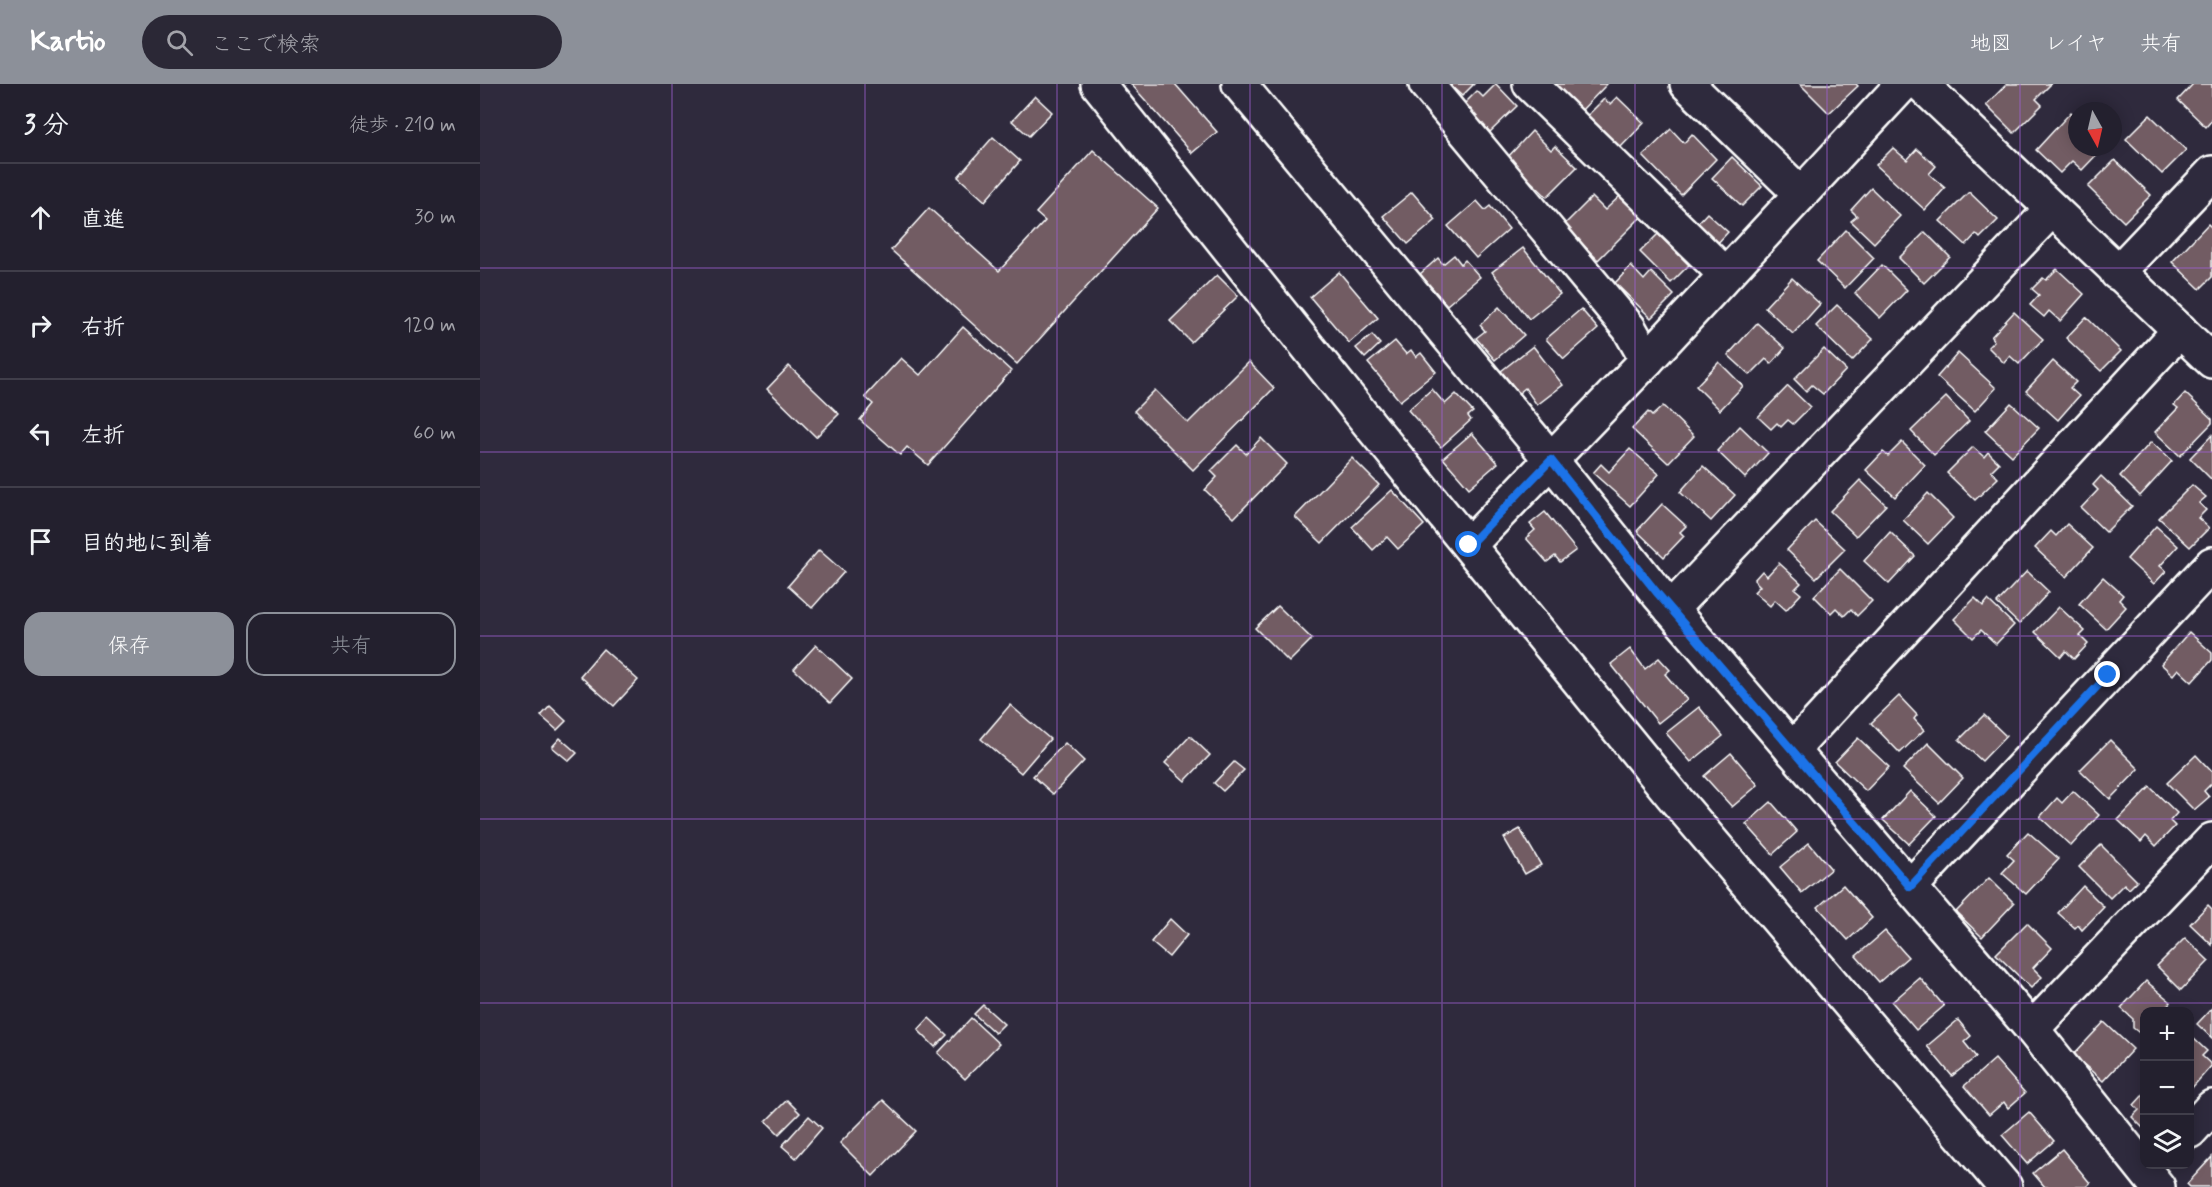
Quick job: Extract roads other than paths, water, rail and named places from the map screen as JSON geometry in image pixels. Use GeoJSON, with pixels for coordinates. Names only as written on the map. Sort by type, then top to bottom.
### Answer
{"type":"FeatureCollection","features":[{"type":"Feature","properties":{"kind":"street"},"geometry":{"type":"LineString","coordinates":[[1098,84],[1371,426],[1672,795],[2005,1187]]}},
{"type":"Feature","properties":{"kind":"street"},"geometry":{"type":"LineString","coordinates":[[1239,84],[1551,460],[1671,609],[2155,1175]]}},
{"type":"Feature","properties":{"kind":"street"},"geometry":{"type":"LineString","coordinates":[[1426,84],[1629,328],[1647,360]]}},
{"type":"Feature","properties":{"kind":"street"},"geometry":{"type":"LineString","coordinates":[[1530,84],[1725,274]]}},
{"type":"Feature","properties":{"kind":"street"},"geometry":{"type":"LineString","coordinates":[[1687,84],[1801,194]]}},
{"type":"Feature","properties":{"kind":"street"},"geometry":{"type":"LineString","coordinates":[[1469,545],[1647,360],[1903,84]]}},
{"type":"Feature","properties":{"kind":"street"},"geometry":{"type":"LineString","coordinates":[[1921,84],[2212,362]]}},
{"type":"Feature","properties":{"kind":"street"},"geometry":{"type":"LineString","coordinates":[[2117,273],[2212,172]]}},
{"type":"Feature","properties":{"kind":"street"},"geometry":{"type":"LineString","coordinates":[[1671,609],[2052,209]]}},
{"type":"Feature","properties":{"kind":"street"},"geometry":{"type":"LineString","coordinates":[[1792,750],[2180,330]]}},
{"type":"Feature","properties":{"kind":"street"},"geometry":{"type":"LineString","coordinates":[[1910,887],[2212,564]]}},
{"type":"Feature","properties":{"kind":"street"},"geometry":{"type":"LineString","coordinates":[[2032,1029],[2212,840]]}},
{"type":"Feature","properties":{"kind":"street"},"geometry":{"type":"LineString","coordinates":[[2194,1127],[2212,1107]]}}]}
